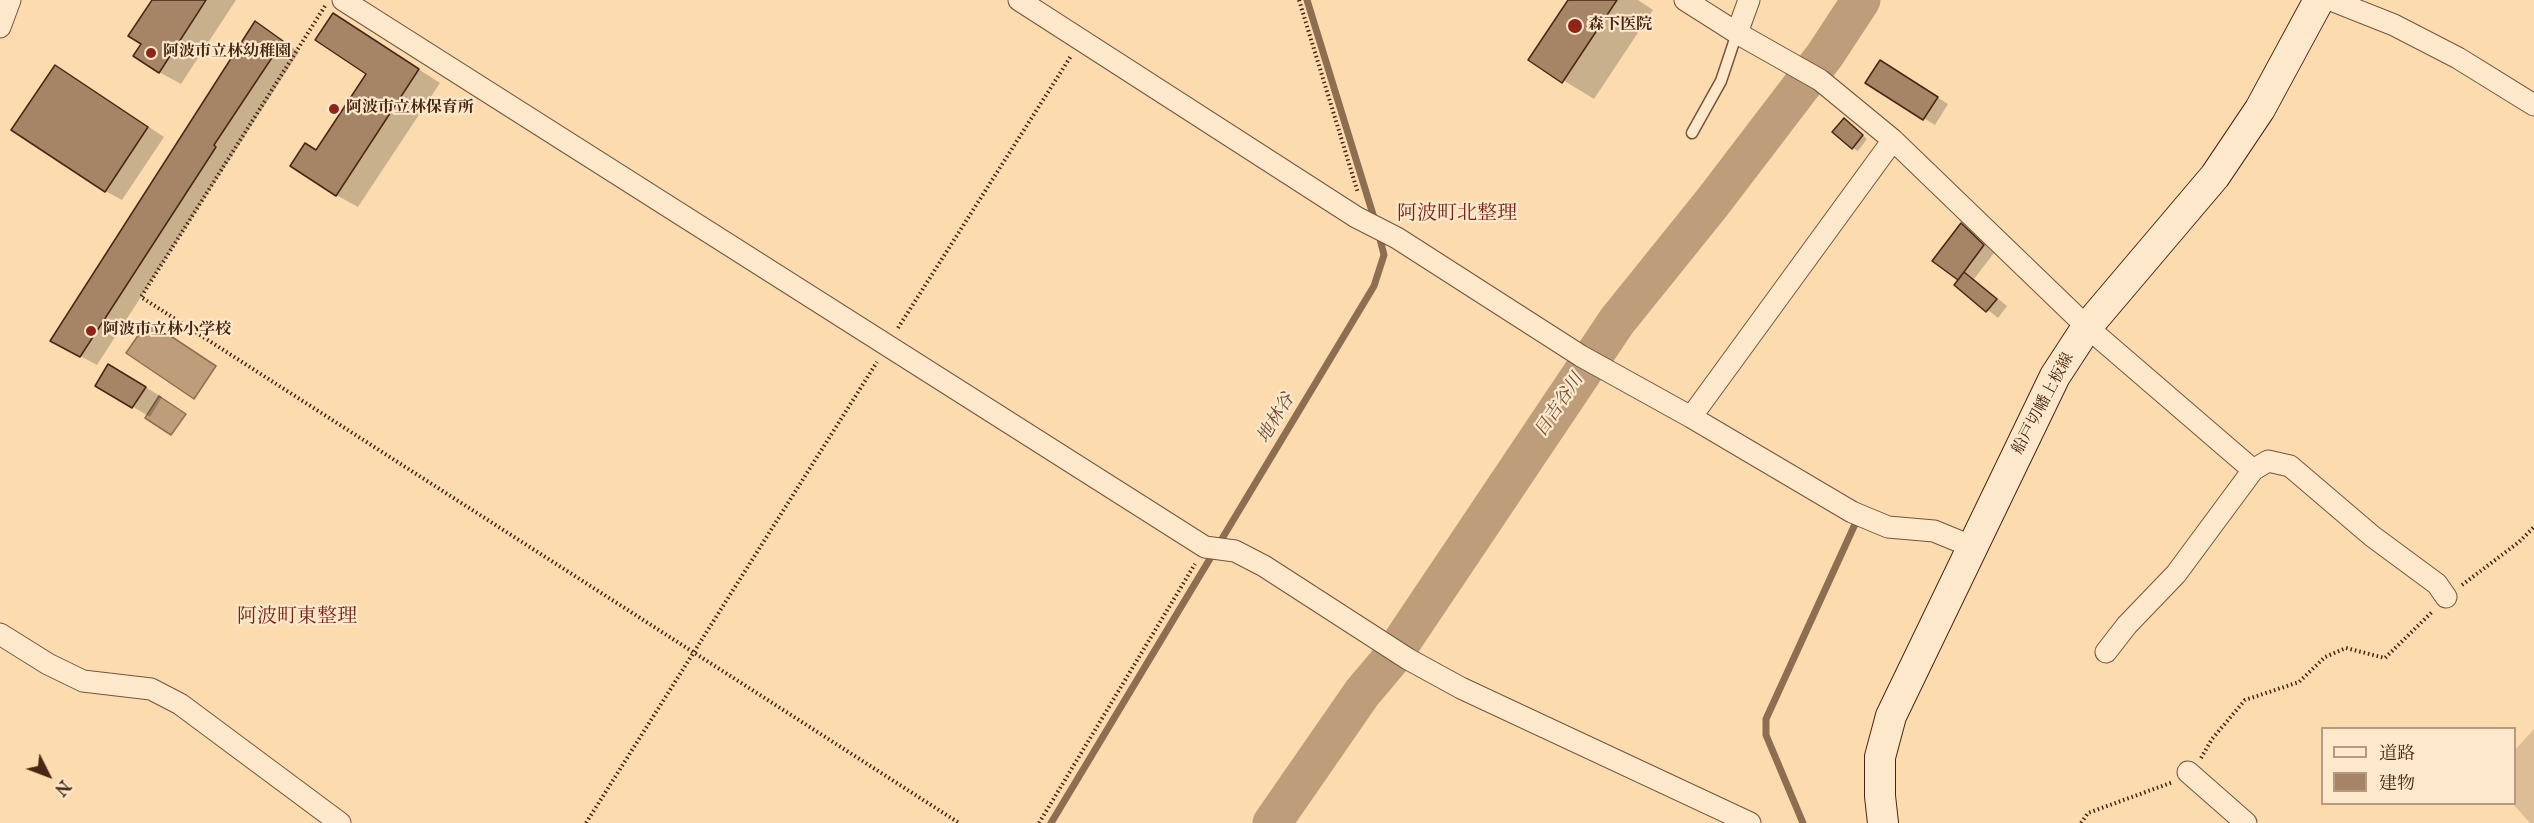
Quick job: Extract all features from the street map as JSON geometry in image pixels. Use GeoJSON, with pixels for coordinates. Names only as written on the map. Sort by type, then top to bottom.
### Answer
{"type":"FeatureCollection","features":[{"type":"Feature","properties":{"kind":"main road","name":"船戸切幡上板線"},"geometry":{"type":"LineString","coordinates":[[1883,823],[1880,757],[1891,716],[2055,376],[2087,327],[2215,176],[2260,109],[2319,0]]}},
{"type":"Feature","properties":{"kind":"street"},"geometry":{"type":"LineString","coordinates":[[0,27],[10,0]]}},
{"type":"Feature","properties":{"kind":"street"},"geometry":{"type":"LineString","coordinates":[[343,0],[887,346],[1213,548],[1235,551],[1264,566],[1408,659],[1461,688],[1750,823]]}},
{"type":"Feature","properties":{"kind":"street"},"geometry":{"type":"LineString","coordinates":[[1019,0],[1602,369],[1691,417],[1852,512],[1888,527],[1934,531],[1973,547]]}},
{"type":"Feature","properties":{"kind":"street"},"geometry":{"type":"LineString","coordinates":[[1685,0],[1737,33],[1820,80],[1893,140],[2087,327],[2253,470]]}},
{"type":"Feature","properties":{"kind":"street"},"geometry":{"type":"LineString","coordinates":[[1737,33],[1749,0]]}},
{"type":"Feature","properties":{"kind":"street"},"geometry":{"type":"LineString","coordinates":[[2331,0],[2394,25],[2458,58],[2534,105]]}},
{"type":"Feature","properties":{"kind":"street"},"geometry":{"type":"LineString","coordinates":[[1691,417],[1893,140]]}},
{"type":"Feature","properties":{"kind":"street"},"geometry":{"type":"LineString","coordinates":[[2106,652],[2127,625],[2176,574],[2253,470],[2268,461],[2290,466],[2372,536],[2437,584],[2446,597]]}},
{"type":"Feature","properties":{"kind":"street"},"geometry":{"type":"LineString","coordinates":[[0,634],[83,681],[151,689],[180,704],[340,823]]}},
{"type":"Feature","properties":{"kind":"street"},"geometry":{"type":"LineString","coordinates":[[2188,772],[2246,823]]}},
{"type":"Feature","properties":{"kind":"lane"},"geometry":{"type":"LineString","coordinates":[[1692,133],[1721,81],[1737,33]]}},
{"type":"Feature","properties":{"kind":"path"},"geometry":{"type":"LineString","coordinates":[[328,0],[141,297],[958,823]]}},
{"type":"Feature","properties":{"kind":"path"},"geometry":{"type":"LineString","coordinates":[[1299,0],[1360,201],[1371,224]]}},
{"type":"Feature","properties":{"kind":"path"},"geometry":{"type":"LineString","coordinates":[[586,823],[1082,40]]}},
{"type":"Feature","properties":{"kind":"path"},"geometry":{"type":"LineString","coordinates":[[2081,823],[2088,813],[2178,780],[2196,766],[2212,739],[2245,700],[2299,682],[2325,657],[2346,648],[2385,658],[2446,597],[2519,542],[2534,527]]}},
{"type":"Feature","properties":{"kind":"path"},"geometry":{"type":"LineString","coordinates":[[1039,823],[1213,548]]}},
{"type":"Feature","properties":{"kind":"shaded area"},"geometry":{"type":"Polygon","coordinates":[[[148,321],[216,366],[194,399],[126,353],[148,321]]]}},
{"type":"Feature","properties":{"kind":"shaded area"},"geometry":{"type":"Polygon","coordinates":[[[159,396],[186,414],[171,435],[145,418],[159,396]]]}},
{"type":"Feature","properties":{"kind":"shaded area"},"geometry":{"type":"Polygon","coordinates":[[[2534,729],[2534,823],[2530,823],[2514,805],[2516,805],[2516,749],[2534,729]]]}},
{"type":"Feature","properties":{"kind":"building"},"geometry":{"type":"Polygon","coordinates":[[[152,0],[206,0],[159,73],[133,56],[141,44],[128,36],[152,0]]]}},
{"type":"Feature","properties":{"kind":"building"},"geometry":{"type":"Polygon","coordinates":[[[1568,0],[1617,0],[1562,83],[1528,60],[1568,0]]]}},
{"type":"Feature","properties":{"kind":"building"},"geometry":{"type":"Polygon","coordinates":[[[333,13],[419,69],[336,196],[290,166],[305,143],[316,150],[366,74],[315,40],[333,13]]]}},
{"type":"Feature","properties":{"kind":"building"},"geometry":{"type":"Polygon","coordinates":[[[255,21],[283,41],[214,145],[216,147],[80,357],[50,341],[255,21]]]}},
{"type":"Feature","properties":{"kind":"building"},"geometry":{"type":"Polygon","coordinates":[[[1880,60],[1938,97],[1923,120],[1865,83],[1880,60]]]}},
{"type":"Feature","properties":{"kind":"building"},"geometry":{"type":"Polygon","coordinates":[[[55,65],[148,127],[105,192],[11,130],[55,65]]]}},
{"type":"Feature","properties":{"kind":"building"},"geometry":{"type":"Polygon","coordinates":[[[1844,118],[1863,135],[1852,149],[1832,132],[1844,118]]]}},
{"type":"Feature","properties":{"kind":"building"},"geometry":{"type":"Polygon","coordinates":[[[1961,223],[1984,245],[1958,280],[1932,261],[1961,223]]]}},
{"type":"Feature","properties":{"kind":"building"},"geometry":{"type":"Polygon","coordinates":[[[1964,272],[1997,299],[1986,312],[1954,285],[1964,272]]]}},
{"type":"Feature","properties":{"kind":"building"},"geometry":{"type":"Polygon","coordinates":[[[108,364],[146,387],[132,408],[95,386],[108,364]]]}},
{"type":"Feature","properties":{"kind":"waterway","name":"地林谷"},"geometry":{"type":"LineString","coordinates":[[1307,0],[1375,221]]}},
{"type":"Feature","properties":{"kind":"waterway","name":"日吉谷川"},"geometry":{"type":"LineString","coordinates":[[1272,823],[1362,693],[1389,661],[1617,321],[1712,203],[1825,55],[1861,0]]}},
{"type":"Feature","properties":{"kind":"waterway","name":"地林谷"},"geometry":{"type":"LineString","coordinates":[[1051,823],[1374,286],[1384,255],[1379,235]]}},
{"type":"Feature","properties":{"kind":"waterway"},"geometry":{"type":"LineString","coordinates":[[1803,823],[1766,735],[1766,719],[1856,522]]}},
{"type":"Feature","properties":{"kind":"place","name":"森下医院"},"geometry":{"type":"Point","coordinates":[1575,26]}},
{"type":"Feature","properties":{"kind":"place","name":"阿波市立林幼稚園"},"geometry":{"type":"Point","coordinates":[151,53]}},
{"type":"Feature","properties":{"kind":"place","name":"阿波市立林保育所"},"geometry":{"type":"Point","coordinates":[334,109]}},
{"type":"Feature","properties":{"kind":"place","name":"阿波市立林小学校"},"geometry":{"type":"Point","coordinates":[91,331]}},
{"type":"Feature","properties":{"kind":"district","name":"阿波町北整理"},"geometry":{"type":"Point","coordinates":[1457,215]}},
{"type":"Feature","properties":{"kind":"district","name":"阿波町東整理"},"geometry":{"type":"Point","coordinates":[297,618]}}]}
